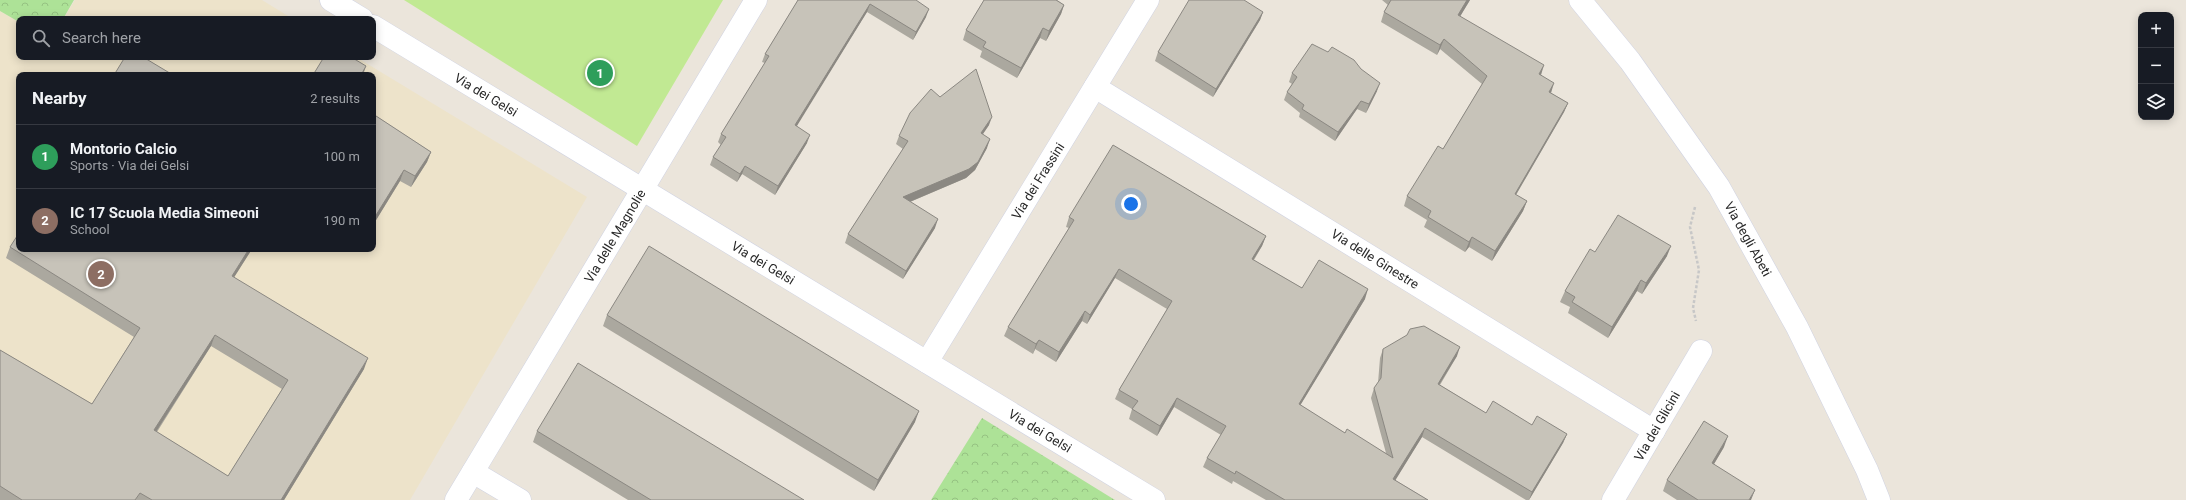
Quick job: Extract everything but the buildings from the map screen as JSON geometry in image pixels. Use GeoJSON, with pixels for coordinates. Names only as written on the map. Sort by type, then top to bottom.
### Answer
{"type":"FeatureCollection","features":[{"type":"Feature","properties":{"kind":"street"},"geometry":{"type":"LineString","coordinates":[[331,0],[357,16]]}},
{"type":"Feature","properties":{"kind":"street","name":"Via delle Magnolie"},"geometry":{"type":"LineString","coordinates":[[456,500],[756,0]]}},
{"type":"Feature","properties":{"kind":"street","name":"Via dei Frassini"},"geometry":{"type":"LineString","coordinates":[[927,362],[1148,0]]}},
{"type":"Feature","properties":{"kind":"street","name":"Via degli Abeti"},"geometry":{"type":"LineString","coordinates":[[1580,0],[1630,61],[1719,187],[1797,327],[1867,470],[1879,500]]}},
{"type":"Feature","properties":{"kind":"street","name":"Via dei Gelsi"},"geometry":{"type":"LineString","coordinates":[[376,28],[1154,500]]}},
{"type":"Feature","properties":{"kind":"street","name":"Via delle Ginestre"},"geometry":{"type":"LineString","coordinates":[[1096,87],[1654,431]]}},
{"type":"Feature","properties":{"kind":"street","name":"Via dei Glicini"},"geometry":{"type":"LineString","coordinates":[[1613,500],[1701,351]]}},
{"type":"Feature","properties":{"kind":"street"},"geometry":{"type":"LineString","coordinates":[[473,472],[520,500]]}},
{"type":"Feature","properties":{"kind":"path"},"geometry":{"type":"LineString","coordinates":[[1701,351],[1694,308],[1699,270],[1690,227],[1705,168]]}},
{"type":"Feature","properties":{"kind":"shaded area"},"geometry":{"type":"Polygon","coordinates":[[[75,0],[262,0],[288,16],[65,16],[75,0]]]}},
{"type":"Feature","properties":{"kind":"shaded area"},"geometry":{"type":"Polygon","coordinates":[[[0,11],[16,20],[16,60],[361,60],[587,197],[410,500],[0,500],[0,11]]]}},
{"type":"Feature","properties":{"kind":"green space"},"geometry":{"type":"Polygon","coordinates":[[[0,0],[74,0],[65,16],[16,16],[16,20],[0,11],[0,0]]]}},
{"type":"Feature","properties":{"kind":"green space"},"geometry":{"type":"Polygon","coordinates":[[[404,0],[723,0],[637,146],[404,0]]]}},
{"type":"Feature","properties":{"kind":"green space"},"geometry":{"type":"Polygon","coordinates":[[[982,418],[1115,500],[931,500],[982,418]]]}},
{"type":"Feature","properties":{"kind":"place","name":"Montorio Calcio"},"geometry":{"type":"Point","coordinates":[600,73]}},
{"type":"Feature","properties":{"kind":"place","name":"IC 17 Scuola Media Simeoni"},"geometry":{"type":"Point","coordinates":[101,274]}}]}
